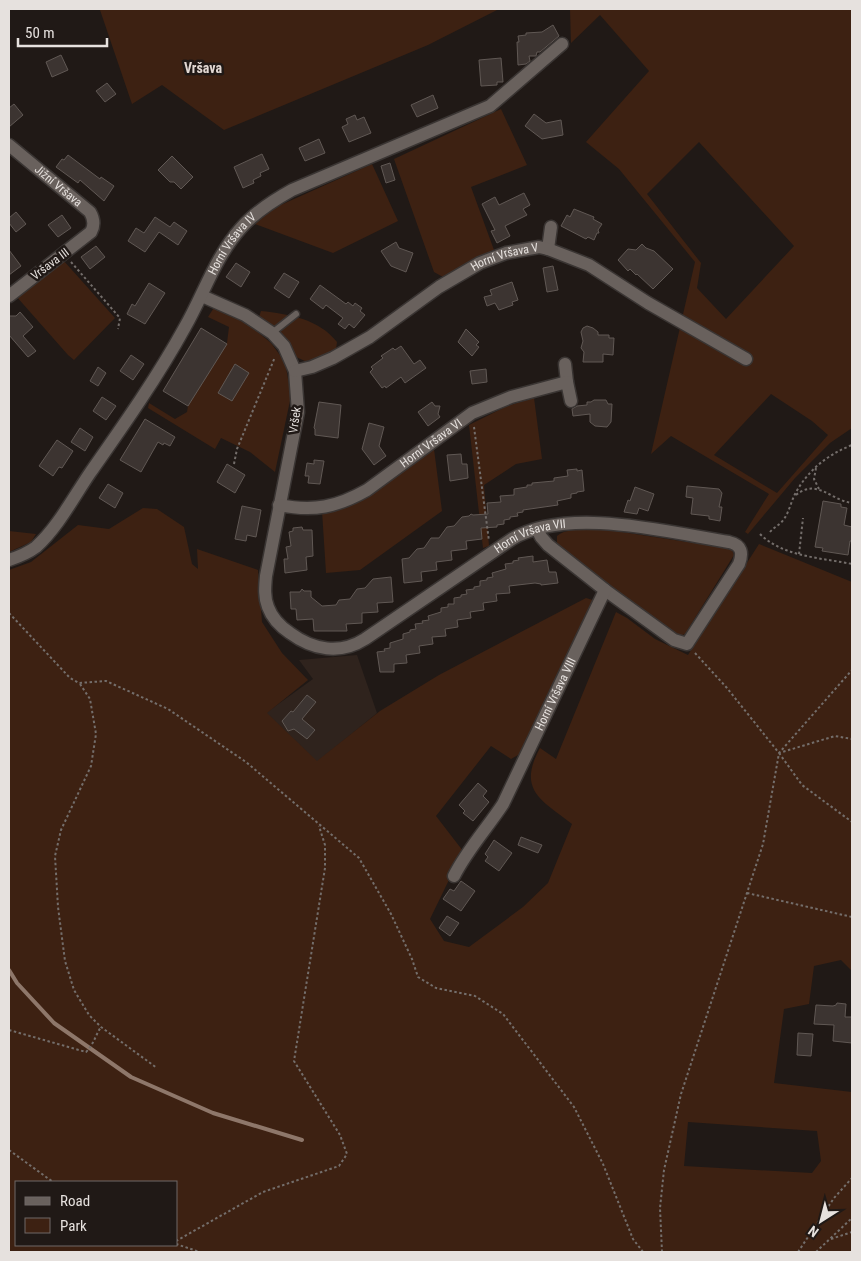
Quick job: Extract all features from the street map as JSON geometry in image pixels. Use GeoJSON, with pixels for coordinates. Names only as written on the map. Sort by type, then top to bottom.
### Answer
{"type":"FeatureCollection","features":[{"type":"Feature","properties":{"kind":"street","name":"Horní Vršava IV"},"geometry":{"type":"LineString","coordinates":[[9,560],[29,552],[53,528],[128,418],[184,329],[202,296],[215,265],[228,245],[251,218],[292,190],[490,106],[562,44]]}},
{"type":"Feature","properties":{"kind":"street","name":"Jižní Vršava"},"geometry":{"type":"LineString","coordinates":[[9,145],[90,212],[94,223],[91,232]]}},
{"type":"Feature","properties":{"kind":"street"},"geometry":{"type":"LineString","coordinates":[[548,249],[552,227]]}},
{"type":"Feature","properties":{"kind":"street","name":"Vršava III"},"geometry":{"type":"LineString","coordinates":[[9,296],[91,232]]}},
{"type":"Feature","properties":{"kind":"street","name":"Horní Vršava V"},"geometry":{"type":"LineString","coordinates":[[295,370],[312,367],[333,358],[370,337],[438,287],[480,263],[506,253],[539,247],[589,265],[746,359]]}},
{"type":"Feature","properties":{"kind":"street","name":"Vršek"},"geometry":{"type":"LineString","coordinates":[[202,296],[245,315],[276,338],[290,357],[295,370],[298,412],[279,505],[265,591]]}},
{"type":"Feature","properties":{"kind":"street"},"geometry":{"type":"LineString","coordinates":[[565,364],[571,401]]}},
{"type":"Feature","properties":{"kind":"street","name":"Horní Vršava VI"},"geometry":{"type":"LineString","coordinates":[[279,505],[301,509],[320,508],[356,496],[368,490],[472,413],[511,397],[567,382]]}},
{"type":"Feature","properties":{"kind":"street","name":"Horní Vršava VII"},"geometry":{"type":"LineString","coordinates":[[265,591],[269,609],[277,622],[285,630],[309,644],[321,648],[344,648],[365,639],[519,535],[537,529],[581,523],[606,524],[729,542],[737,545],[742,553],[738,564],[687,644]]}},
{"type":"Feature","properties":{"kind":"street"},"geometry":{"type":"LineString","coordinates":[[537,529],[548,545],[605,590],[674,640],[687,644]]}},
{"type":"Feature","properties":{"kind":"street","name":"Horní Vršava VIII"},"geometry":{"type":"LineString","coordinates":[[454,876],[462,861],[503,804],[605,590]]}},
{"type":"Feature","properties":{"kind":"lane"},"geometry":{"type":"LineString","coordinates":[[276,338],[296,314]]}},
{"type":"Feature","properties":{"kind":"path"},"geometry":{"type":"LineString","coordinates":[[64,254],[120,318],[118,329]]}},
{"type":"Feature","properties":{"kind":"path"},"geometry":{"type":"LineString","coordinates":[[234,464],[236,449],[276,338]]}},
{"type":"Feature","properties":{"kind":"path"},"geometry":{"type":"LineString","coordinates":[[472,413],[492,553]]}},
{"type":"Feature","properties":{"kind":"path"},"geometry":{"type":"LineString","coordinates":[[770,532],[783,521],[794,496],[806,476],[834,453],[852,445]]}},
{"type":"Feature","properties":{"kind":"path"},"geometry":{"type":"LineString","coordinates":[[816,466],[814,479],[819,489]]}},
{"type":"Feature","properties":{"kind":"path"},"geometry":{"type":"LineString","coordinates":[[794,496],[808,488],[819,489],[843,502],[852,503]]}},
{"type":"Feature","properties":{"kind":"path"},"geometry":{"type":"LineString","coordinates":[[799,554],[803,518]]}},
{"type":"Feature","properties":{"kind":"path"},"geometry":{"type":"LineString","coordinates":[[760,534],[776,545],[799,554],[852,564]]}},
{"type":"Feature","properties":{"kind":"path"},"geometry":{"type":"LineString","coordinates":[[9,612],[70,678],[79,683],[90,699],[96,734],[91,766],[61,830],[55,856],[58,907],[65,961],[74,990],[89,1015],[101,1027],[156,1068]]}},
{"type":"Feature","properties":{"kind":"path"},"geometry":{"type":"LineString","coordinates":[[687,644],[727,688],[802,784],[852,822]]}},
{"type":"Feature","properties":{"kind":"path"},"geometry":{"type":"LineString","coordinates":[[662,1252],[660,1208],[664,1170],[681,1094],[763,844],[778,753],[852,670]]}},
{"type":"Feature","properties":{"kind":"path"},"geometry":{"type":"LineString","coordinates":[[79,683],[106,681],[168,709],[246,762],[318,825],[360,858],[391,914],[418,977],[436,988],[475,996],[503,1014],[574,1107],[603,1164],[633,1239],[643,1252]]}},
{"type":"Feature","properties":{"kind":"path"},"geometry":{"type":"LineString","coordinates":[[778,753],[835,736],[852,739]]}},
{"type":"Feature","properties":{"kind":"path"},"geometry":{"type":"LineString","coordinates":[[178,1242],[263,1192],[339,1166],[347,1154],[340,1135],[294,1061],[325,868],[325,845],[318,825]]}},
{"type":"Feature","properties":{"kind":"path"},"geometry":{"type":"LineString","coordinates":[[747,893],[852,917]]}},
{"type":"Feature","properties":{"kind":"path"},"geometry":{"type":"LineString","coordinates":[[9,1030],[86,1052],[94,1044],[101,1027]]}},
{"type":"Feature","properties":{"kind":"path"},"geometry":{"type":"LineString","coordinates":[[9,1150],[52,1181]]}},
{"type":"Feature","properties":{"kind":"path"},"geometry":{"type":"LineString","coordinates":[[798,1252],[834,1198],[852,1178]]}},
{"type":"Feature","properties":{"kind":"path"},"geometry":{"type":"LineString","coordinates":[[816,1252],[852,1218]]}},
{"type":"Feature","properties":{"kind":"path"},"geometry":{"type":"LineString","coordinates":[[829,1240],[852,1232]]}},
{"type":"Feature","properties":{"kind":"path"},"geometry":{"type":"LineString","coordinates":[[178,1244],[200,1252]]}},
{"type":"Feature","properties":{"kind":"shaded area"},"geometry":{"type":"Polygon","coordinates":[[[357,655],[377,713],[317,762],[266,713],[313,679],[299,660],[357,655]]]}},
{"type":"Feature","properties":{"kind":"green space"},"geometry":{"type":"Polygon","coordinates":[[[499,9],[428,45],[224,130],[162,85],[132,104],[100,10],[499,9]]]}},
{"type":"Feature","properties":{"kind":"green space"},"geometry":{"type":"Polygon","coordinates":[[[570,9],[852,9],[852,428],[830,443],[795,478],[748,534],[745,532],[769,494],[671,436],[651,454],[695,262],[619,169],[586,142],[649,71],[600,15],[571,43],[570,9]],[[699,142],[647,194],[701,263],[697,288],[726,319],[794,246],[699,142]],[[771,394],[714,455],[777,493],[828,435],[812,421],[771,394]]]}},
{"type":"Feature","properties":{"kind":"green space"},"geometry":{"type":"Polygon","coordinates":[[[501,109],[527,165],[471,187],[494,250],[443,277],[434,272],[394,159],[501,109]]]}},
{"type":"Feature","properties":{"kind":"green space"},"geometry":{"type":"Polygon","coordinates":[[[372,164],[398,221],[333,253],[255,224],[274,208],[372,164]]]}},
{"type":"Feature","properties":{"kind":"green space"},"geometry":{"type":"Polygon","coordinates":[[[63,260],[115,318],[74,360],[16,296],[63,260]]]}},
{"type":"Feature","properties":{"kind":"green space"},"geometry":{"type":"Polygon","coordinates":[[[215,306],[248,324],[271,343],[285,362],[291,396],[275,472],[250,452],[221,438],[215,449],[148,408],[149,403],[175,419],[187,412],[188,406],[227,343],[229,327],[208,317],[215,306]]]}},
{"type":"Feature","properties":{"kind":"green space"},"geometry":{"type":"Polygon","coordinates":[[[261,311],[293,316],[312,323],[330,334],[337,342],[336,349],[314,360],[305,361],[296,357],[280,334],[259,317],[261,311]]]}},
{"type":"Feature","properties":{"kind":"green space"},"geometry":{"type":"Polygon","coordinates":[[[534,398],[542,459],[516,464],[484,485],[489,546],[483,548],[469,425],[507,406],[534,398]]]}},
{"type":"Feature","properties":{"kind":"green space"},"geometry":{"type":"Polygon","coordinates":[[[434,449],[442,511],[360,570],[326,573],[322,511],[368,496],[434,449]]]}},
{"type":"Feature","properties":{"kind":"green space"},"geometry":{"type":"Polygon","coordinates":[[[143,508],[157,509],[184,527],[192,564],[198,569],[197,549],[258,570],[262,622],[282,653],[308,680],[267,713],[317,761],[380,711],[439,675],[586,598],[606,604],[536,745],[511,759],[491,746],[436,816],[463,851],[430,919],[444,941],[469,947],[523,907],[548,883],[572,824],[551,808],[536,793],[532,784],[531,774],[534,762],[540,748],[556,759],[616,612],[655,639],[688,655],[759,544],[852,582],[852,971],[841,960],[814,966],[809,1004],[784,1009],[774,1083],[852,1092],[852,1252],[9,1252],[9,570],[31,562],[78,525],[109,529],[143,508]],[[688,1122],[684,1166],[812,1173],[821,1161],[817,1131],[688,1122]]]}},
{"type":"Feature","properties":{"kind":"green space"},"geometry":{"type":"Polygon","coordinates":[[[602,529],[720,547],[732,550],[734,555],[685,634],[680,636],[674,634],[562,551],[557,545],[557,536],[566,531],[602,529]]]}},
{"type":"Feature","properties":{"kind":"green space"},"geometry":{"type":"Polygon","coordinates":[[[9,531],[36,534],[31,542],[9,552],[9,531]]]}},
{"type":"Feature","properties":{"kind":"building"},"geometry":{"type":"Polygon","coordinates":[[[553,25],[559,36],[540,52],[537,52],[536,56],[529,56],[530,61],[526,64],[518,65],[518,36],[526,35],[526,33],[542,32],[553,25]]]}},
{"type":"Feature","properties":{"kind":"building"},"geometry":{"type":"Polygon","coordinates":[[[61,55],[68,70],[52,77],[46,62],[61,55]]]}},
{"type":"Feature","properties":{"kind":"building"},"geometry":{"type":"Polygon","coordinates":[[[501,58],[503,82],[497,82],[497,85],[481,86],[479,60],[501,58]]]}},
{"type":"Feature","properties":{"kind":"building"},"geometry":{"type":"Polygon","coordinates":[[[107,83],[116,94],[105,102],[96,91],[107,83]]]}},
{"type":"Feature","properties":{"kind":"building"},"geometry":{"type":"Polygon","coordinates":[[[433,95],[438,108],[417,117],[411,105],[433,95]]]}},
{"type":"Feature","properties":{"kind":"building"},"geometry":{"type":"Polygon","coordinates":[[[14,104],[23,115],[9,127],[9,108],[14,104]]]}},
{"type":"Feature","properties":{"kind":"building"},"geometry":{"type":"Polygon","coordinates":[[[534,114],[546,123],[561,120],[563,135],[542,139],[525,126],[534,114]]]}},
{"type":"Feature","properties":{"kind":"building"},"geometry":{"type":"Polygon","coordinates":[[[355,115],[357,120],[364,117],[371,133],[349,142],[342,127],[348,124],[346,119],[355,115]]]}},
{"type":"Feature","properties":{"kind":"building"},"geometry":{"type":"Polygon","coordinates":[[[319,139],[325,153],[305,161],[299,148],[319,139]]]}},
{"type":"Feature","properties":{"kind":"building"},"geometry":{"type":"Polygon","coordinates":[[[262,154],[269,169],[260,173],[261,176],[253,180],[254,183],[243,188],[234,167],[262,154]]]}},
{"type":"Feature","properties":{"kind":"building"},"geometry":{"type":"Polygon","coordinates":[[[68,155],[100,179],[101,177],[114,186],[104,201],[80,180],[78,183],[56,167],[68,155]]]}},
{"type":"Feature","properties":{"kind":"building"},"geometry":{"type":"Polygon","coordinates":[[[172,156],[193,177],[181,189],[174,182],[170,182],[158,170],[172,156]]]}},
{"type":"Feature","properties":{"kind":"building"},"geometry":{"type":"Polygon","coordinates":[[[390,163],[395,180],[386,183],[381,166],[390,163]]]}},
{"type":"Feature","properties":{"kind":"building"},"geometry":{"type":"Polygon","coordinates":[[[524,193],[530,205],[523,209],[527,215],[505,226],[510,236],[497,243],[491,231],[495,230],[482,204],[495,197],[499,205],[524,193]]]}},
{"type":"Feature","properties":{"kind":"building"},"geometry":{"type":"Polygon","coordinates":[[[574,209],[594,217],[593,219],[602,224],[594,240],[588,237],[586,239],[561,226],[567,215],[570,217],[574,209]]]}},
{"type":"Feature","properties":{"kind":"building"},"geometry":{"type":"Polygon","coordinates":[[[16,212],[26,224],[16,232],[9,223],[9,218],[16,212]]]}},
{"type":"Feature","properties":{"kind":"building"},"geometry":{"type":"Polygon","coordinates":[[[62,215],[71,228],[58,237],[48,225],[62,215]]]}},
{"type":"Feature","properties":{"kind":"building"},"geometry":{"type":"Polygon","coordinates":[[[155,217],[170,227],[174,222],[187,231],[178,245],[159,232],[145,252],[128,241],[136,228],[144,233],[155,217]]]}},
{"type":"Feature","properties":{"kind":"building"},"geometry":{"type":"Polygon","coordinates":[[[396,242],[399,248],[413,253],[406,272],[391,266],[381,251],[396,242]]]}},
{"type":"Feature","properties":{"kind":"building"},"geometry":{"type":"Polygon","coordinates":[[[642,244],[654,251],[673,269],[653,289],[637,274],[630,269],[628,271],[618,260],[628,249],[636,250],[642,244]]]}},
{"type":"Feature","properties":{"kind":"building"},"geometry":{"type":"Polygon","coordinates":[[[96,246],[105,257],[90,269],[81,257],[96,246]]]}},
{"type":"Feature","properties":{"kind":"building"},"geometry":{"type":"Polygon","coordinates":[[[9,250],[21,266],[9,275],[9,250]]]}},
{"type":"Feature","properties":{"kind":"building"},"geometry":{"type":"Polygon","coordinates":[[[236,263],[250,272],[241,287],[226,277],[236,263]]]}},
{"type":"Feature","properties":{"kind":"building"},"geometry":{"type":"Polygon","coordinates":[[[553,266],[558,290],[547,292],[543,268],[553,266]]]}},
{"type":"Feature","properties":{"kind":"building"},"geometry":{"type":"Polygon","coordinates":[[[284,273],[299,282],[289,298],[274,288],[284,273]]]}},
{"type":"Feature","properties":{"kind":"building"},"geometry":{"type":"Polygon","coordinates":[[[512,282],[518,300],[512,302],[513,305],[499,310],[495,303],[487,306],[484,297],[492,295],[490,290],[512,282]]]}},
{"type":"Feature","properties":{"kind":"building"},"geometry":{"type":"Polygon","coordinates":[[[149,283],[165,293],[145,324],[127,314],[132,304],[135,306],[149,283]]]}},
{"type":"Feature","properties":{"kind":"building"},"geometry":{"type":"Polygon","coordinates":[[[320,285],[346,304],[348,302],[353,306],[355,303],[362,308],[360,311],[365,315],[354,328],[349,324],[345,329],[338,324],[343,318],[326,305],[323,309],[310,299],[320,285]]]}},
{"type":"Feature","properties":{"kind":"building"},"geometry":{"type":"Polygon","coordinates":[[[20,312],[33,327],[23,336],[36,351],[28,357],[9,335],[9,316],[16,316],[20,312]]]}},
{"type":"Feature","properties":{"kind":"building"},"geometry":{"type":"Polygon","coordinates":[[[587,326],[598,332],[598,335],[609,335],[609,338],[614,338],[613,355],[603,354],[603,362],[583,362],[584,352],[581,348],[583,341],[581,332],[587,326]]]}},
{"type":"Feature","properties":{"kind":"building"},"geometry":{"type":"Polygon","coordinates":[[[201,328],[227,344],[188,406],[163,391],[201,328]]]}},
{"type":"Feature","properties":{"kind":"building"},"geometry":{"type":"Polygon","coordinates":[[[466,329],[479,342],[476,345],[479,347],[472,356],[458,342],[466,329]]]}},
{"type":"Feature","properties":{"kind":"building"},"geometry":{"type":"Polygon","coordinates":[[[401,346],[414,364],[420,360],[426,368],[405,383],[401,377],[386,388],[385,386],[382,388],[370,372],[373,369],[371,367],[383,358],[381,356],[393,348],[395,350],[401,346]]]}},
{"type":"Feature","properties":{"kind":"building"},"geometry":{"type":"Polygon","coordinates":[[[131,355],[144,364],[133,380],[120,371],[131,355]]]}},
{"type":"Feature","properties":{"kind":"building"},"geometry":{"type":"Polygon","coordinates":[[[235,364],[249,373],[232,401],[218,393],[235,364]]]}},
{"type":"Feature","properties":{"kind":"building"},"geometry":{"type":"Polygon","coordinates":[[[98,367],[106,373],[98,386],[90,381],[98,367]]]}},
{"type":"Feature","properties":{"kind":"building"},"geometry":{"type":"Polygon","coordinates":[[[486,369],[487,382],[472,384],[470,371],[486,369]]]}},
{"type":"Feature","properties":{"kind":"building"},"geometry":{"type":"Polygon","coordinates":[[[102,397],[116,406],[106,420],[93,411],[102,397]]]}},
{"type":"Feature","properties":{"kind":"building"},"geometry":{"type":"Polygon","coordinates":[[[606,400],[608,404],[612,404],[611,422],[607,427],[595,426],[590,422],[590,414],[573,416],[572,409],[577,406],[587,405],[587,402],[606,400]]]}},
{"type":"Feature","properties":{"kind":"building"},"geometry":{"type":"Polygon","coordinates":[[[319,402],[341,405],[338,438],[315,435],[314,428],[319,402]]]}},
{"type":"Feature","properties":{"kind":"building"},"geometry":{"type":"Polygon","coordinates":[[[432,402],[435,406],[440,406],[438,414],[440,417],[428,426],[418,412],[432,402]]]}},
{"type":"Feature","properties":{"kind":"building"},"geometry":{"type":"Polygon","coordinates":[[[145,419],[175,437],[170,446],[158,442],[141,472],[120,460],[145,419]]]}},
{"type":"Feature","properties":{"kind":"building"},"geometry":{"type":"Polygon","coordinates":[[[369,423],[384,427],[379,446],[386,456],[374,465],[362,449],[369,423]]]}},
{"type":"Feature","properties":{"kind":"building"},"geometry":{"type":"Polygon","coordinates":[[[80,428],[93,437],[85,451],[71,442],[80,428]]]}},
{"type":"Feature","properties":{"kind":"building"},"geometry":{"type":"Polygon","coordinates":[[[57,440],[73,451],[62,468],[59,467],[53,476],[39,466],[57,440]]]}},
{"type":"Feature","properties":{"kind":"building"},"geometry":{"type":"Polygon","coordinates":[[[461,454],[462,464],[467,464],[468,478],[450,481],[447,455],[461,454]]]}},
{"type":"Feature","properties":{"kind":"building"},"geometry":{"type":"Polygon","coordinates":[[[314,460],[324,461],[320,484],[308,483],[309,476],[305,476],[307,463],[314,464],[314,460]]]}},
{"type":"Feature","properties":{"kind":"building"},"geometry":{"type":"Polygon","coordinates":[[[227,464],[245,475],[235,493],[217,482],[227,464]]]}},
{"type":"Feature","properties":{"kind":"building"},"geometry":{"type":"Polygon","coordinates":[[[577,469],[577,471],[582,470],[584,491],[571,494],[571,498],[557,501],[558,505],[523,510],[523,512],[517,513],[518,516],[504,520],[504,524],[497,525],[497,527],[481,528],[482,539],[466,541],[467,549],[451,551],[452,560],[436,562],[437,570],[421,572],[422,581],[404,583],[402,559],[409,558],[417,549],[424,548],[431,538],[439,538],[447,527],[454,526],[462,517],[471,514],[488,514],[487,503],[501,502],[500,496],[514,495],[514,489],[527,487],[527,485],[532,485],[532,483],[554,481],[554,478],[568,476],[567,470],[577,469]]]}},
{"type":"Feature","properties":{"kind":"building"},"geometry":{"type":"Polygon","coordinates":[[[108,484],[123,493],[115,508],[99,498],[108,484]]]}},
{"type":"Feature","properties":{"kind":"building"},"geometry":{"type":"Polygon","coordinates":[[[687,486],[719,489],[722,493],[719,507],[722,507],[720,521],[709,519],[709,516],[691,514],[693,498],[686,497],[687,486]]]}},
{"type":"Feature","properties":{"kind":"building"},"geometry":{"type":"Polygon","coordinates":[[[635,487],[654,494],[648,511],[639,508],[637,514],[624,512],[628,500],[630,501],[635,487]]]}},
{"type":"Feature","properties":{"kind":"building"},"geometry":{"type":"Polygon","coordinates":[[[823,501],[841,504],[841,507],[847,508],[844,525],[852,527],[852,541],[850,541],[848,555],[822,551],[823,548],[815,547],[823,501]]]}},
{"type":"Feature","properties":{"kind":"building"},"geometry":{"type":"Polygon","coordinates":[[[242,506],[261,510],[256,537],[247,535],[246,541],[235,539],[242,506]]]}},
{"type":"Feature","properties":{"kind":"building"},"geometry":{"type":"Polygon","coordinates":[[[302,527],[303,530],[312,530],[313,556],[306,557],[307,570],[285,573],[284,559],[288,559],[286,547],[291,546],[289,532],[293,531],[293,528],[302,527]]]}},
{"type":"Feature","properties":{"kind":"building"},"geometry":{"type":"Polygon","coordinates":[[[533,556],[533,562],[547,560],[549,572],[556,572],[558,583],[509,586],[510,593],[496,594],[497,601],[483,603],[484,610],[470,612],[471,618],[457,620],[458,627],[445,629],[446,636],[432,637],[433,644],[419,646],[420,653],[406,655],[407,663],[394,664],[394,672],[380,672],[377,652],[390,648],[390,643],[403,639],[403,634],[416,629],[415,624],[429,620],[428,616],[441,612],[441,608],[448,607],[448,604],[454,604],[454,598],[467,594],[466,590],[480,586],[480,581],[493,577],[492,573],[506,569],[505,564],[513,563],[513,561],[519,560],[518,558],[533,556]]]}},
{"type":"Feature","properties":{"kind":"building"},"geometry":{"type":"Polygon","coordinates":[[[391,577],[393,602],[377,603],[378,612],[362,613],[362,623],[346,624],[347,631],[314,631],[313,619],[297,620],[296,609],[291,609],[290,592],[300,592],[302,589],[304,591],[311,591],[311,597],[322,606],[336,605],[339,600],[350,599],[357,589],[365,588],[373,579],[391,577]]]}},
{"type":"Feature","properties":{"kind":"building"},"geometry":{"type":"Polygon","coordinates":[[[307,695],[316,702],[302,719],[315,730],[307,739],[294,729],[288,731],[282,721],[291,711],[293,712],[307,695]]]}},
{"type":"Feature","properties":{"kind":"building"},"geometry":{"type":"Polygon","coordinates":[[[478,783],[487,791],[483,796],[489,802],[473,821],[463,813],[465,811],[459,805],[478,783]]]}},
{"type":"Feature","properties":{"kind":"building"},"geometry":{"type":"Polygon","coordinates":[[[521,837],[542,845],[538,853],[518,845],[521,837]]]}},
{"type":"Feature","properties":{"kind":"building"},"geometry":{"type":"Polygon","coordinates":[[[494,840],[512,853],[499,871],[485,861],[488,857],[485,854],[494,840]]]}},
{"type":"Feature","properties":{"kind":"building"},"geometry":{"type":"Polygon","coordinates":[[[461,881],[475,891],[461,911],[443,899],[450,889],[454,891],[461,881]]]}},
{"type":"Feature","properties":{"kind":"building"},"geometry":{"type":"Polygon","coordinates":[[[447,916],[459,923],[450,936],[439,928],[447,916]]]}},
{"type":"Feature","properties":{"kind":"building"},"geometry":{"type":"Polygon","coordinates":[[[837,1003],[846,1004],[845,1017],[852,1017],[852,1043],[833,1041],[834,1025],[814,1024],[816,1005],[833,1006],[837,1003]]]}},
{"type":"Feature","properties":{"kind":"building"},"geometry":{"type":"Polygon","coordinates":[[[798,1033],[813,1034],[811,1056],[797,1055],[798,1033]]]}},
{"type":"Feature","properties":{"kind":"waterway"},"geometry":{"type":"LineString","coordinates":[[9,970],[17,983],[54,1023],[131,1077],[213,1113],[302,1140]]}},
{"type":"Feature","properties":{"kind":"district","name":"Vršava"},"geometry":{"type":"Point","coordinates":[203,68]}}]}
